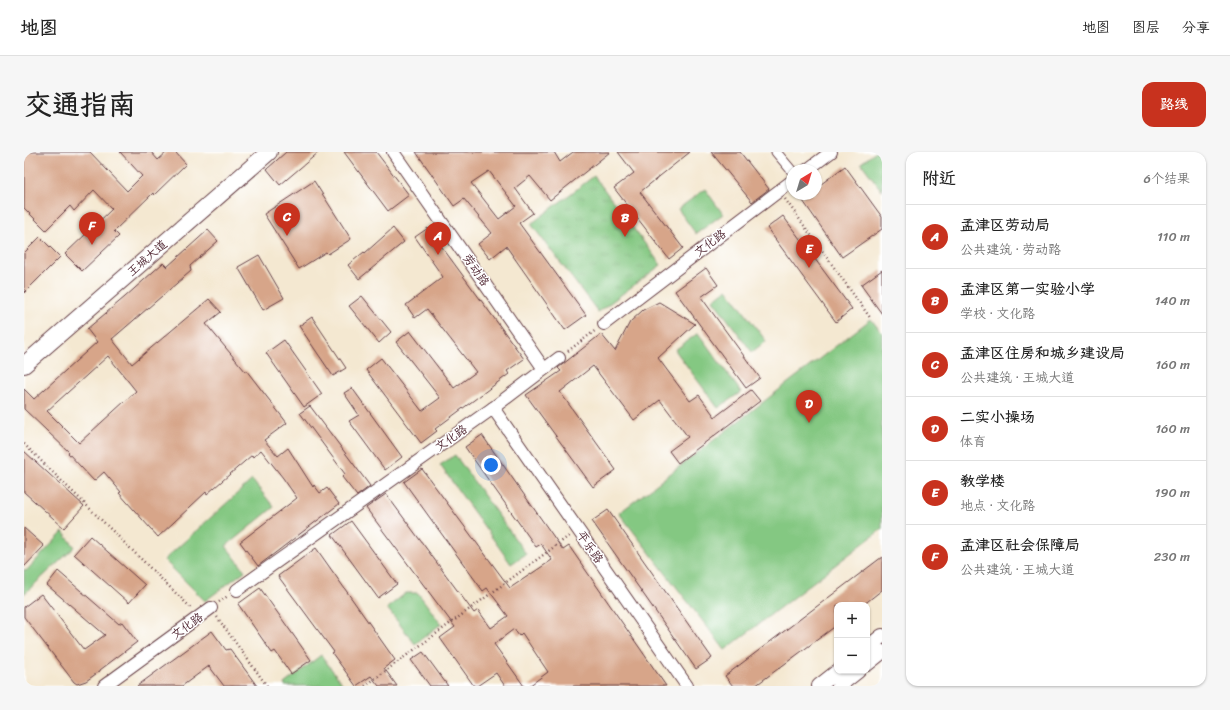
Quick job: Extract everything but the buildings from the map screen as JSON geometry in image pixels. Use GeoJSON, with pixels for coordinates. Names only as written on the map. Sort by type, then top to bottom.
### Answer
{"type":"FeatureCollection","features":[{"type":"Feature","properties":{"kind":"main road","name":"王城大道"},"geometry":{"type":"LineString","coordinates":[[24,353],[256,152]]}},
{"type":"Feature","properties":{"kind":"main road","name":"王城大道"},"geometry":{"type":"LineString","coordinates":[[24,365],[269,152]]}},
{"type":"Feature","properties":{"kind":"street","name":"劳动路"},"geometry":{"type":"LineString","coordinates":[[393,152],[544,369]]}},
{"type":"Feature","properties":{"kind":"street"},"geometry":{"type":"LineString","coordinates":[[776,152],[786,164]]}},
{"type":"Feature","properties":{"kind":"street"},"geometry":{"type":"LineString","coordinates":[[815,164],[831,152]]}},
{"type":"Feature","properties":{"kind":"street","name":"文化路"},"geometry":{"type":"LineString","coordinates":[[604,324],[786,186]]}},
{"type":"Feature","properties":{"kind":"street","name":"文化路"},"geometry":{"type":"LineString","coordinates":[[237,590],[493,408],[560,358]]}},
{"type":"Feature","properties":{"kind":"street","name":"平乐路"},"geometry":{"type":"LineString","coordinates":[[493,408],[687,686]]}},
{"type":"Feature","properties":{"kind":"street","name":"文化路"},"geometry":{"type":"LineString","coordinates":[[104,686],[211,608]]}},
{"type":"Feature","properties":{"kind":"street"},"geometry":{"type":"LineString","coordinates":[[870,646],[882,636]]}},
{"type":"Feature","properties":{"kind":"street"},"geometry":{"type":"LineString","coordinates":[[870,662],[882,652]]}},
{"type":"Feature","properties":{"kind":"street"},"geometry":{"type":"LineString","coordinates":[[819,686],[834,674]]}},
{"type":"Feature","properties":{"kind":"street"},"geometry":{"type":"LineString","coordinates":[[839,686],[854,674]]}},
{"type":"Feature","properties":{"kind":"path"},"geometry":{"type":"LineString","coordinates":[[779,191],[871,319]]}},
{"type":"Feature","properties":{"kind":"path"},"geometry":{"type":"LineString","coordinates":[[560,358],[604,324]]}},
{"type":"Feature","properties":{"kind":"path"},"geometry":{"type":"LineString","coordinates":[[24,444],[200,616]]}},
{"type":"Feature","properties":{"kind":"path"},"geometry":{"type":"LineString","coordinates":[[364,686],[578,530]]}},
{"type":"Feature","properties":{"kind":"path","name":"文化路"},"geometry":{"type":"LineString","coordinates":[[211,608],[237,590]]}},
{"type":"Feature","properties":{"kind":"path"},"geometry":{"type":"LineString","coordinates":[[211,608],[267,686]]}},
{"type":"Feature","properties":{"kind":"green space"},"geometry":{"type":"Polygon","coordinates":[[[876,152],[882,152],[882,191],[861,163],[876,152]]]}},
{"type":"Feature","properties":{"kind":"green space"},"geometry":{"type":"Polygon","coordinates":[[[594,176],[661,265],[598,312],[531,224],[594,176]]]}},
{"type":"Feature","properties":{"kind":"green space"},"geometry":{"type":"Polygon","coordinates":[[[705,189],[723,214],[696,234],[678,209],[705,189]]]}},
{"type":"Feature","properties":{"kind":"green space"},"geometry":{"type":"Polygon","coordinates":[[[727,289],[766,341],[752,352],[713,300],[727,289]]]}},
{"type":"Feature","properties":{"kind":"green space"},"geometry":{"type":"Polygon","coordinates":[[[871,319],[882,333],[882,529],[725,650],[619,513],[871,319]]]}},
{"type":"Feature","properties":{"kind":"green space"},"geometry":{"type":"Polygon","coordinates":[[[698,333],[741,392],[718,408],[675,350],[698,333]]]}},
{"type":"Feature","properties":{"kind":"green space"},"geometry":{"type":"Polygon","coordinates":[[[455,455],[526,554],[511,564],[440,465],[455,455]]]}},
{"type":"Feature","properties":{"kind":"green space"},"geometry":{"type":"Polygon","coordinates":[[[252,480],[274,507],[226,546],[245,571],[205,601],[164,560],[252,480]]]}},
{"type":"Feature","properties":{"kind":"green space"},"geometry":{"type":"Polygon","coordinates":[[[63,532],[75,547],[24,594],[24,569],[26,571],[63,532]]]}},
{"type":"Feature","properties":{"kind":"green space"},"geometry":{"type":"Polygon","coordinates":[[[406,593],[418,593],[441,624],[415,644],[387,608],[406,593]]]}},
{"type":"Feature","properties":{"kind":"green space"},"geometry":{"type":"Polygon","coordinates":[[[321,655],[344,686],[285,686],[284,684],[321,655]]]}},
{"type":"Feature","properties":{"kind":"place","name":"孟津区住房和城乡建设局"},"geometry":{"type":"Point","coordinates":[287,236]}},
{"type":"Feature","properties":{"kind":"place","name":"孟津区第一实验小学"},"geometry":{"type":"Point","coordinates":[625,237]}},
{"type":"Feature","properties":{"kind":"place","name":"孟津区社会保障局"},"geometry":{"type":"Point","coordinates":[92,245]}},
{"type":"Feature","properties":{"kind":"place","name":"孟津区劳动局"},"geometry":{"type":"Point","coordinates":[438,255]}},
{"type":"Feature","properties":{"kind":"place","name":"教学楼"},"geometry":{"type":"Point","coordinates":[809,268]}},
{"type":"Feature","properties":{"kind":"place","name":"二实小操场"},"geometry":{"type":"Point","coordinates":[809,423]}}]}
